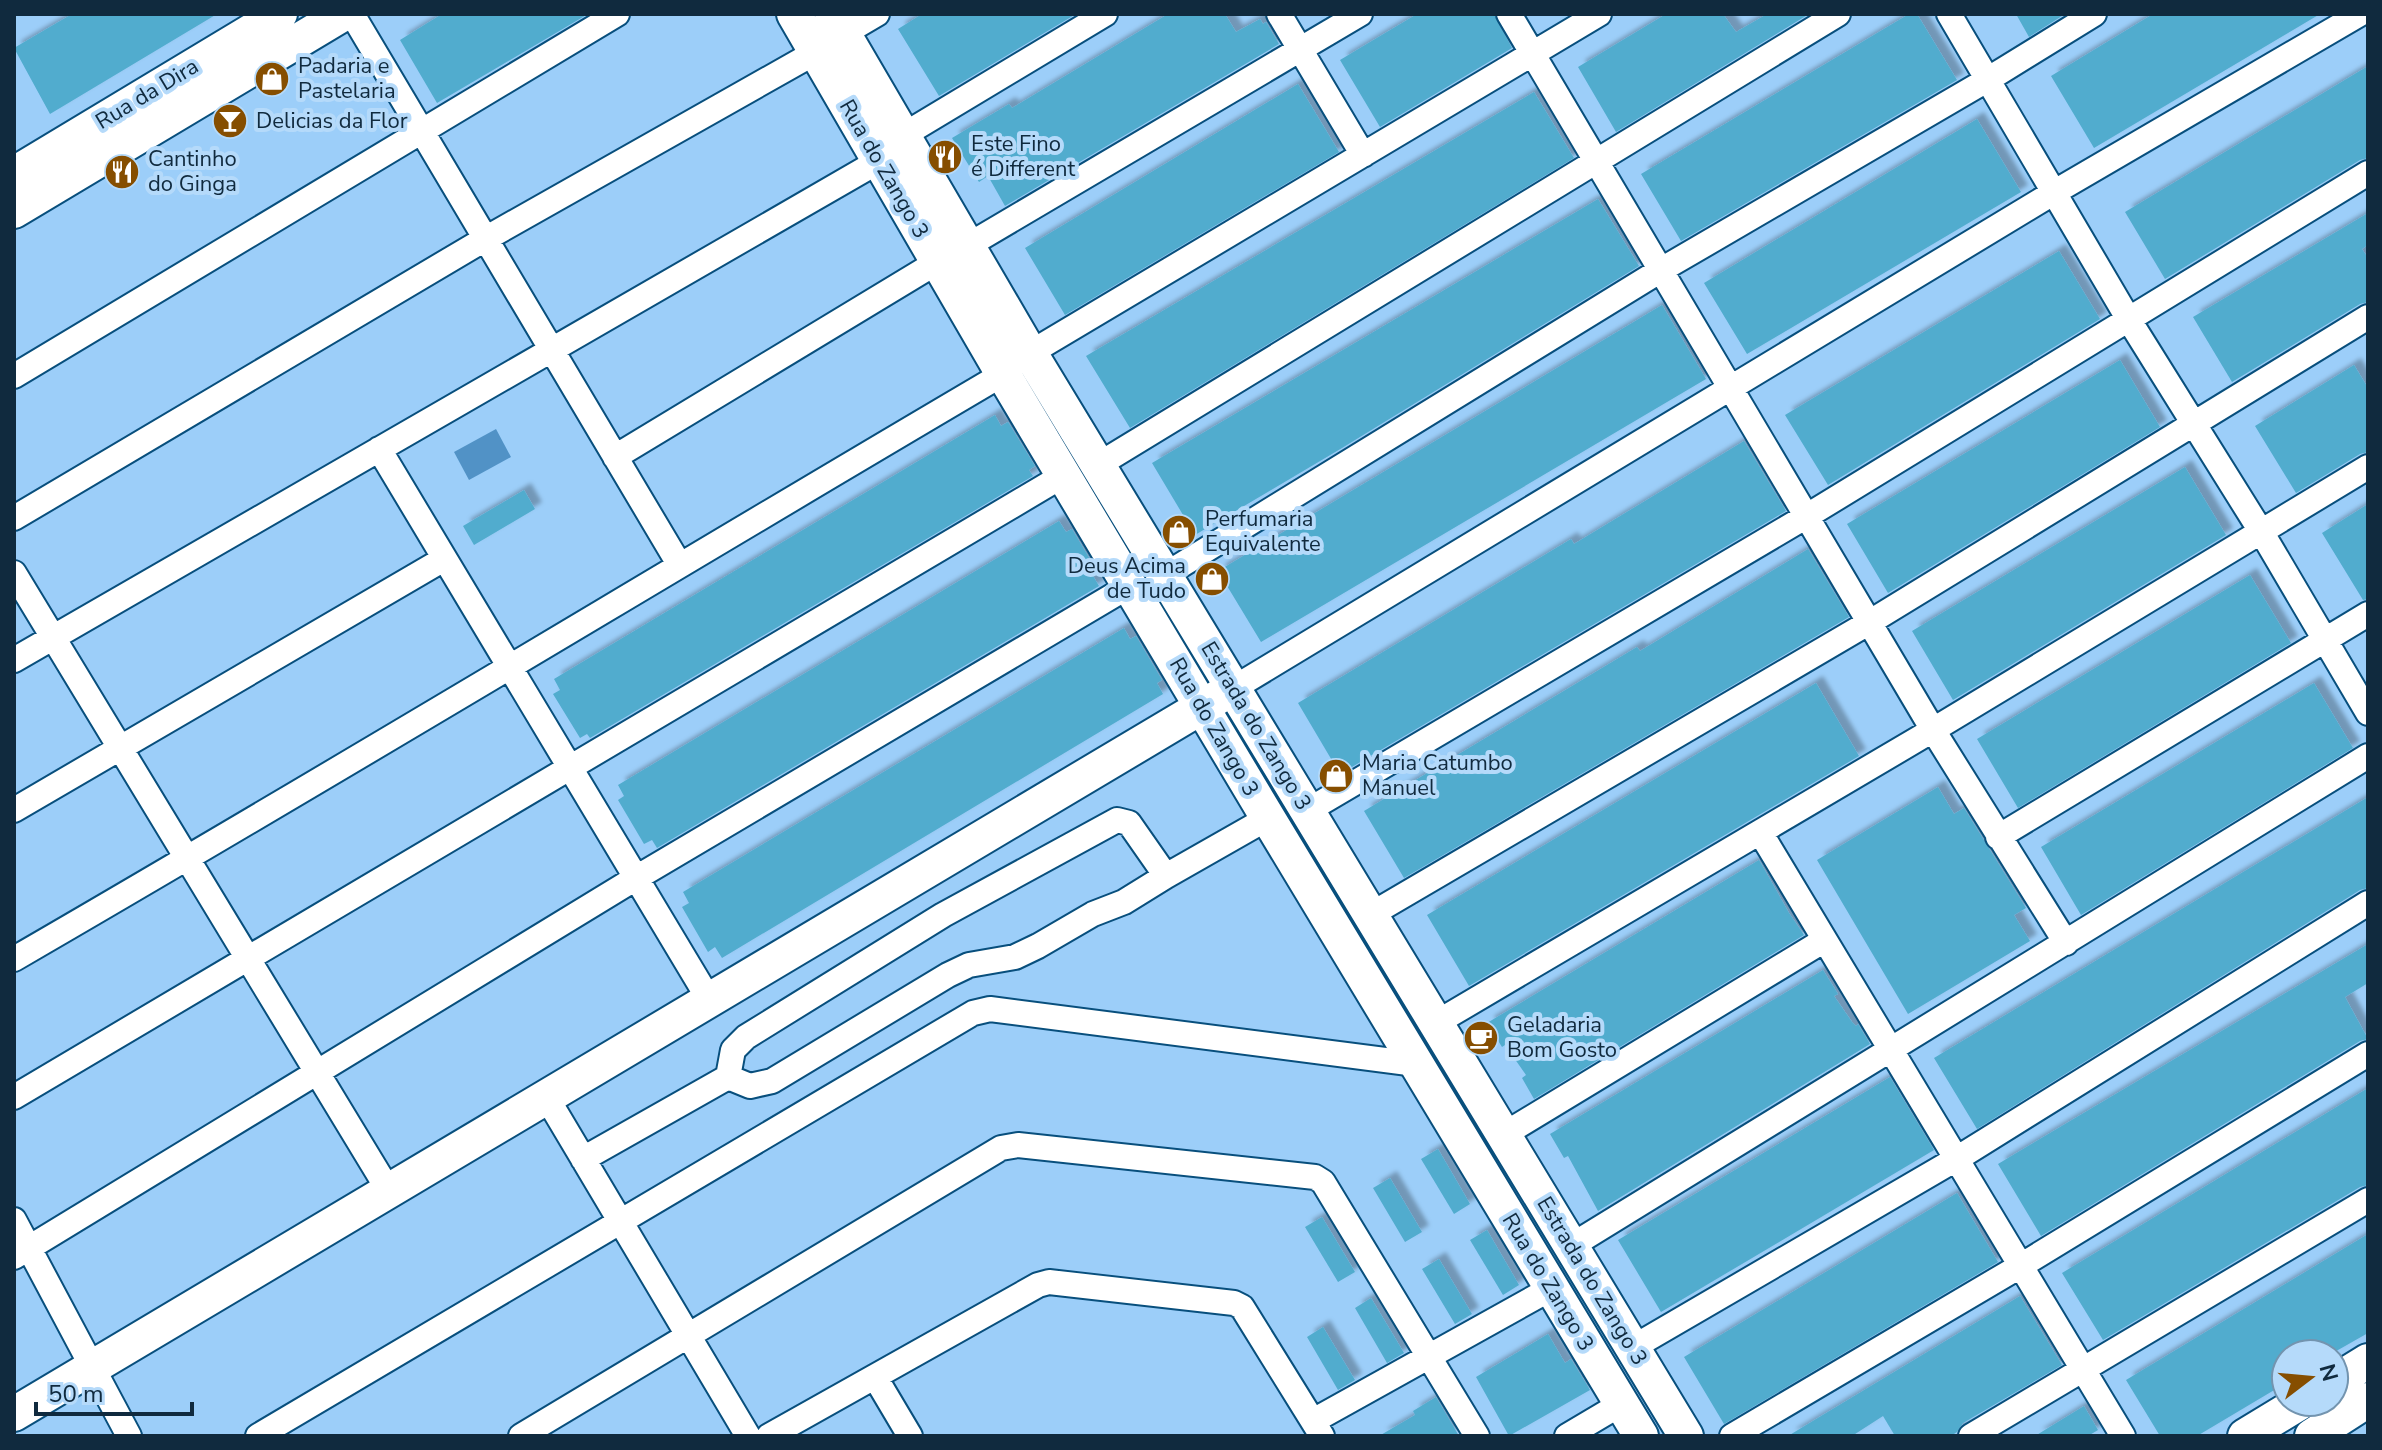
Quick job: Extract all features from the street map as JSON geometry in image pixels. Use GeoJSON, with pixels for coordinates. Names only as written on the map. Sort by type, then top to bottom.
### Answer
{"type":"FeatureCollection","features":[{"type":"Feature","properties":{"kind":"street","name":"Rua da Dira"},"geometry":{"type":"LineString","coordinates":[[14,174],[280,14]]}},
{"type":"Feature","properties":{"kind":"street","name":"Rua da Dira"},"geometry":{"type":"LineString","coordinates":[[14,211],[343,14]]}},
{"type":"Feature","properties":{"kind":"street"},"geometry":{"type":"LineString","coordinates":[[352,14],[679,564]]}},
{"type":"Feature","properties":{"kind":"street"},"geometry":{"type":"LineString","coordinates":[[14,376],[617,14]]}},
{"type":"Feature","properties":{"kind":"street","name":"Rua do Zango 3"},"geometry":{"type":"LineString","coordinates":[[794,14],[830,33],[891,149],[953,254],[1003,374],[1641,1436]]}},
{"type":"Feature","properties":{"kind":"street"},"geometry":{"type":"LineString","coordinates":[[14,518],[830,33],[877,14]]}},
{"type":"Feature","properties":{"kind":"street"},"geometry":{"type":"LineString","coordinates":[[14,660],[552,350],[891,149],[1105,14]]}},
{"type":"Feature","properties":{"kind":"street"},"geometry":{"type":"LineString","coordinates":[[1279,14],[1363,155]]}},
{"type":"Feature","properties":{"kind":"street"},"geometry":{"type":"LineString","coordinates":[[615,457],[1360,14]]}},
{"type":"Feature","properties":{"kind":"street"},"geometry":{"type":"LineString","coordinates":[[1509,14],[1933,730],[2066,943]]}},
{"type":"Feature","properties":{"kind":"street"},"geometry":{"type":"LineString","coordinates":[[1030,353],[1599,14]]}},
{"type":"Feature","properties":{"kind":"street"},"geometry":{"type":"LineString","coordinates":[[1098,465],[1838,14]]}},
{"type":"Feature","properties":{"kind":"street"},"geometry":{"type":"LineString","coordinates":[[1949,14],[2129,320],[2262,533],[2368,713]]}},
{"type":"Feature","properties":{"kind":"street"},"geometry":{"type":"LineString","coordinates":[[1165,575],[1661,270],[2094,14]]}},
{"type":"Feature","properties":{"kind":"street"},"geometry":{"type":"LineString","coordinates":[[14,1414],[1203,707],[2053,193],[2360,14]]}},
{"type":"Feature","properties":{"kind":"street"},"geometry":{"type":"LineString","coordinates":[[1307,811],[1807,516],[2368,173]]}},
{"type":"Feature","properties":{"kind":"street","name":"Estrada do Zango 3"},"geometry":{"type":"LineString","coordinates":[[953,254],[1030,353],[1686,1436]]}},
{"type":"Feature","properties":{"kind":"street"},"geometry":{"type":"LineString","coordinates":[[1370,915],[1870,622],[2368,317]]}},
{"type":"Feature","properties":{"kind":"street"},"geometry":{"type":"LineString","coordinates":[[14,959],[188,859],[679,564],[1003,374]]}},
{"type":"Feature","properties":{"kind":"street"},"geometry":{"type":"LineString","coordinates":[[379,449],[710,1001]]}},
{"type":"Feature","properties":{"kind":"street"},"geometry":{"type":"LineString","coordinates":[[1436,1023],[1933,730],[2368,467]]}},
{"type":"Feature","properties":{"kind":"street"},"geometry":{"type":"LineString","coordinates":[[14,1097],[1064,475]]}},
{"type":"Feature","properties":{"kind":"street"},"geometry":{"type":"LineString","coordinates":[[14,810],[444,559]]}},
{"type":"Feature","properties":{"kind":"street"},"geometry":{"type":"LineString","coordinates":[[14,573],[389,1191]]}},
{"type":"Feature","properties":{"kind":"street"},"geometry":{"type":"LineString","coordinates":[[22,1252],[636,878],[1131,585]]}},
{"type":"Feature","properties":{"kind":"street"},"geometry":{"type":"LineString","coordinates":[[1998,837],[2368,614]]}},
{"type":"Feature","properties":{"kind":"street"},"geometry":{"type":"LineString","coordinates":[[1571,1246],[2368,756]]}},
{"type":"Feature","properties":{"kind":"street"},"geometry":{"type":"LineString","coordinates":[[728,1077],[750,1086],[772,1081],[948,975],[969,965],[1015,957],[1093,914],[1124,902],[1268,818]]}},
{"type":"Feature","properties":{"kind":"street"},"geometry":{"type":"LineString","coordinates":[[728,1077],[733,1050],[746,1037],[943,915],[1117,820],[1129,823],[1166,876]]}},
{"type":"Feature","properties":{"kind":"street"},"geometry":{"type":"LineString","coordinates":[[1760,832],[2123,1436]]}},
{"type":"Feature","properties":{"kind":"street"},"geometry":{"type":"LineString","coordinates":[[1632,1348],[1958,1158],[2368,903]]}},
{"type":"Feature","properties":{"kind":"street"},"geometry":{"type":"LineString","coordinates":[[1503,1135],[1823,941]]}},
{"type":"Feature","properties":{"kind":"street"},"geometry":{"type":"LineString","coordinates":[[258,1436],[981,1010],[1416,1064]]}},
{"type":"Feature","properties":{"kind":"street"},"geometry":{"type":"LineString","coordinates":[[1732,1436],[2022,1265],[2368,1054]]}},
{"type":"Feature","properties":{"kind":"street"},"geometry":{"type":"LineString","coordinates":[[583,1159],[728,1077]]}},
{"type":"Feature","properties":{"kind":"street"},"geometry":{"type":"LineString","coordinates":[[547,1098],[748,1436]]}},
{"type":"Feature","properties":{"kind":"street"},"geometry":{"type":"LineString","coordinates":[[521,1436],[1001,1148],[1018,1145],[1315,1177],[1323,1182],[1477,1436]]}},
{"type":"Feature","properties":{"kind":"street"},"geometry":{"type":"LineString","coordinates":[[1971,1436],[2368,1200]]}},
{"type":"Feature","properties":{"kind":"street"},"geometry":{"type":"LineString","coordinates":[[14,1220],[22,1252],[92,1367],[129,1436]]}},
{"type":"Feature","properties":{"kind":"street"},"geometry":{"type":"LineString","coordinates":[[769,1436],[1038,1285],[1058,1282],[1234,1303],[1242,1307],[1318,1429],[1429,1357],[1552,1288]]}},
{"type":"Feature","properties":{"kind":"street"},"geometry":{"type":"LineString","coordinates":[[2350,1372],[2368,1361]]}},
{"type":"Feature","properties":{"kind":"street"},"geometry":{"type":"LineString","coordinates":[[875,1377],[910,1436]]}},
{"type":"Feature","properties":{"kind":"street"},"geometry":{"type":"LineString","coordinates":[[2312,1436],[2368,1400]]}},
{"type":"Feature","properties":{"kind":"street"},"geometry":{"type":"LineString","coordinates":[[1567,1436],[1621,1404]]}},
{"type":"Feature","properties":{"kind":"street"},"geometry":{"type":"LineString","coordinates":[[2245,1436],[2275,1418]]}},
{"type":"Feature","properties":{"kind":"water"},"geometry":{"type":"Polygon","coordinates":[[[496,429],[511,457],[469,480],[454,452],[496,429]]]}},
{"type":"Feature","properties":{"kind":"building"},"geometry":{"type":"Polygon","coordinates":[[[72,14],[217,14],[50,114],[14,48],[72,14]]]}},
{"type":"Feature","properties":{"kind":"building"},"geometry":{"type":"Polygon","coordinates":[[[442,14],[588,14],[437,103],[400,40],[442,14]]]}},
{"type":"Feature","properties":{"kind":"building"},"geometry":{"type":"Polygon","coordinates":[[[922,14],[1076,14],[939,96],[898,29],[922,14]]]}},
{"type":"Feature","properties":{"kind":"building"},"geometry":{"type":"Polygon","coordinates":[[[1168,14],[1225,14],[1236,32],[1260,19],[1263,24],[1266,22],[1279,44],[1005,206],[988,176],[979,182],[952,138],[1009,104],[1012,108],[1168,14]]]}},
{"type":"Feature","properties":{"kind":"building"},"geometry":{"type":"Polygon","coordinates":[[[1417,14],[1494,14],[1512,48],[1380,127],[1340,60],[1417,14]]]}},
{"type":"Feature","properties":{"kind":"building"},"geometry":{"type":"Polygon","coordinates":[[[1666,14],[1723,14],[1736,32],[1767,14],[1809,14],[1616,132],[1578,67],[1666,14]]]}},
{"type":"Feature","properties":{"kind":"building"},"geometry":{"type":"Polygon","coordinates":[[[1909,14],[1917,14],[1957,80],[1681,241],[1641,174],[1909,14]]]}},
{"type":"Feature","properties":{"kind":"building"},"geometry":{"type":"Polygon","coordinates":[[[2016,14],[2065,14],[2029,37],[2016,14]]]}},
{"type":"Feature","properties":{"kind":"building"},"geometry":{"type":"Polygon","coordinates":[[[2153,14],[2320,14],[2094,148],[2051,76],[2153,14]]]}},
{"type":"Feature","properties":{"kind":"building"},"geometry":{"type":"Polygon","coordinates":[[[2368,66],[2368,158],[2165,279],[2125,212],[2368,66]]]}},
{"type":"Feature","properties":{"kind":"building"},"geometry":{"type":"Polygon","coordinates":[[[1298,84],[1339,152],[1065,315],[1025,248],[1298,84]]]}},
{"type":"Feature","properties":{"kind":"building"},"geometry":{"type":"Polygon","coordinates":[[[1534,92],[1574,158],[1130,428],[1086,356],[1534,92]]]}},
{"type":"Feature","properties":{"kind":"building"},"geometry":{"type":"Polygon","coordinates":[[[1977,119],[2021,192],[1747,354],[1704,283],[1977,119]]]}},
{"type":"Feature","properties":{"kind":"building"},"geometry":{"type":"Polygon","coordinates":[[[1598,199],[1639,266],[1195,535],[1152,463],[1598,199]]]}},
{"type":"Feature","properties":{"kind":"building"},"geometry":{"type":"Polygon","coordinates":[[[2368,213],[2368,245],[2362,249],[2368,258],[2368,302],[2232,382],[2193,317],[2368,213]]]}},
{"type":"Feature","properties":{"kind":"building"},"geometry":{"type":"Polygon","coordinates":[[[2059,251],[2100,319],[1828,485],[1785,415],[2059,251]]]}},
{"type":"Feature","properties":{"kind":"building"},"geometry":{"type":"Polygon","coordinates":[[[1662,305],[1706,379],[1261,642],[1218,571],[1662,305]]]}},
{"type":"Feature","properties":{"kind":"building"},"geometry":{"type":"Polygon","coordinates":[[[2120,360],[2160,427],[1888,593],[1847,524],[2120,360]]]}},
{"type":"Feature","properties":{"kind":"building"},"geometry":{"type":"Polygon","coordinates":[[[2354,365],[2368,388],[2368,452],[2296,493],[2255,426],[2354,365]]]}},
{"type":"Feature","properties":{"kind":"building"},"geometry":{"type":"Polygon","coordinates":[[[995,415],[1001,426],[1008,422],[1035,466],[1029,470],[1033,476],[590,738],[587,734],[580,738],[553,694],[560,690],[554,679],[995,415]]]}},
{"type":"Feature","properties":{"kind":"building"},"geometry":{"type":"Polygon","coordinates":[[[1744,441],[1786,511],[1340,774],[1298,703],[1571,539],[1574,544],[1744,441]]]}},
{"type":"Feature","properties":{"kind":"building"},"geometry":{"type":"Polygon","coordinates":[[[2185,467],[2226,535],[1953,700],[1912,631],[2185,467]]]}},
{"type":"Feature","properties":{"kind":"building"},"geometry":{"type":"Polygon","coordinates":[[[524,490],[535,509],[474,545],[463,526],[524,490]]]}},
{"type":"Feature","properties":{"kind":"building"},"geometry":{"type":"Polygon","coordinates":[[[2368,504],[2368,599],[2363,600],[2322,533],[2368,504]]]}},
{"type":"Feature","properties":{"kind":"building"},"geometry":{"type":"Polygon","coordinates":[[[1059,521],[1066,532],[1072,529],[1098,573],[1093,576],[1099,586],[657,848],[652,840],[644,844],[618,800],[624,796],[618,785],[1059,521]]]}},
{"type":"Feature","properties":{"kind":"building"},"geometry":{"type":"Polygon","coordinates":[[[1808,549],[1849,617],[1404,878],[1364,811],[1637,647],[1640,651],[1808,549]]]}},
{"type":"Feature","properties":{"kind":"building"},"geometry":{"type":"Polygon","coordinates":[[[2250,575],[2291,643],[2018,808],[1977,739],[2250,575]]]}},
{"type":"Feature","properties":{"kind":"building"},"geometry":{"type":"Polygon","coordinates":[[[1124,628],[1130,639],[1136,636],[1162,680],[1157,683],[1163,694],[722,958],[715,947],[708,952],[682,907],[689,903],[683,892],[1124,628]]]}},
{"type":"Feature","properties":{"kind":"building"},"geometry":{"type":"Polygon","coordinates":[[[1816,683],[1859,756],[1469,986],[1427,915],[1816,683]]]}},
{"type":"Feature","properties":{"kind":"building"},"geometry":{"type":"Polygon","coordinates":[[[2314,683],[2353,748],[2081,915],[2041,847],[2314,683]]]}},
{"type":"Feature","properties":{"kind":"building"},"geometry":{"type":"Polygon","coordinates":[[[1938,787],[1954,814],[1964,808],[2026,908],[2014,915],[2030,941],[1908,1014],[1817,860],[1938,787]]]}},
{"type":"Feature","properties":{"kind":"building"},"geometry":{"type":"Polygon","coordinates":[[[2368,797],[2368,888],[2360,890],[1977,1129],[1934,1058],[2368,797]]]}},
{"type":"Feature","properties":{"kind":"building"},"geometry":{"type":"Polygon","coordinates":[[[1759,860],[1804,935],[1534,1099],[1522,1078],[1526,1075],[1505,1045],[1502,1047],[1487,1023],[1759,860]]]}},
{"type":"Feature","properties":{"kind":"building"},"geometry":{"type":"Polygon","coordinates":[[[2368,944],[2368,983],[2345,997],[2368,1039],[2360,1041],[2041,1236],[1998,1164],[2368,944]]]}},
{"type":"Feature","properties":{"kind":"building"},"geometry":{"type":"Polygon","coordinates":[[[1823,970],[1838,994],[1834,996],[1870,1044],[1598,1211],[1568,1156],[1564,1158],[1550,1134],[1823,970]]]}},
{"type":"Feature","properties":{"kind":"building"},"geometry":{"type":"Polygon","coordinates":[[[1890,1077],[1934,1150],[1661,1312],[1618,1240],[1890,1077]]]}},
{"type":"Feature","properties":{"kind":"building"},"geometry":{"type":"Polygon","coordinates":[[[2368,1088],[2368,1185],[2103,1340],[2062,1273],[2368,1088]]]}},
{"type":"Feature","properties":{"kind":"building"},"geometry":{"type":"Polygon","coordinates":[[[1438,1149],[1470,1204],[1454,1214],[1421,1159],[1438,1149]]]}},
{"type":"Feature","properties":{"kind":"building"},"geometry":{"type":"Polygon","coordinates":[[[1390,1178],[1422,1232],[1405,1242],[1373,1188],[1390,1178]]]}},
{"type":"Feature","properties":{"kind":"building"},"geometry":{"type":"Polygon","coordinates":[[[1957,1193],[1998,1262],[1724,1424],[1684,1357],[1957,1193]]]}},
{"type":"Feature","properties":{"kind":"building"},"geometry":{"type":"Polygon","coordinates":[[[1322,1217],[1355,1272],[1338,1282],[1305,1227],[1322,1217]]]}},
{"type":"Feature","properties":{"kind":"building"},"geometry":{"type":"Polygon","coordinates":[[[1487,1230],[1519,1285],[1503,1295],[1470,1240],[1487,1230]]]}},
{"type":"Feature","properties":{"kind":"building"},"geometry":{"type":"Polygon","coordinates":[[[2368,1234],[2368,1333],[2350,1343],[2350,1338],[2270,1338],[2270,1393],[2197,1436],[2160,1436],[2126,1380],[2368,1234]]]}},
{"type":"Feature","properties":{"kind":"building"},"geometry":{"type":"Polygon","coordinates":[[[1439,1259],[1472,1314],[1455,1324],[1422,1269],[1439,1259]]]}},
{"type":"Feature","properties":{"kind":"building"},"geometry":{"type":"Polygon","coordinates":[[[2020,1296],[2062,1365],[1963,1423],[1951,1436],[1895,1436],[1883,1416],[1852,1436],[1788,1436],[2020,1296]]]}},
{"type":"Feature","properties":{"kind":"building"},"geometry":{"type":"Polygon","coordinates":[[[1371,1298],[1404,1353],[1387,1363],[1355,1308],[1371,1298]]]}},
{"type":"Feature","properties":{"kind":"building"},"geometry":{"type":"Polygon","coordinates":[[[1323,1327],[1355,1380],[1338,1390],[1307,1337],[1323,1327]]]}},
{"type":"Feature","properties":{"kind":"building"},"geometry":{"type":"Polygon","coordinates":[[[1548,1334],[1565,1363],[1571,1359],[1590,1390],[1509,1436],[1476,1377],[1548,1334]]]}},
{"type":"Feature","properties":{"kind":"building"},"geometry":{"type":"Polygon","coordinates":[[[1436,1397],[1459,1436],[1379,1436],[1415,1415],[1413,1411],[1436,1397]]]}},
{"type":"Feature","properties":{"kind":"building"},"geometry":{"type":"Polygon","coordinates":[[[2084,1406],[2098,1430],[2088,1436],[2035,1436],[2084,1406]]]}},
{"type":"Feature","properties":{"kind":"place","name":"Padaria e Pastelaria"},"geometry":{"type":"Point","coordinates":[272,79]}},
{"type":"Feature","properties":{"kind":"place","name":"Delicias da Flor"},"geometry":{"type":"Point","coordinates":[230,121]}},
{"type":"Feature","properties":{"kind":"place","name":"Este Fino é Different"},"geometry":{"type":"Point","coordinates":[945,157]}},
{"type":"Feature","properties":{"kind":"place","name":"Cantinho do Ginga"},"geometry":{"type":"Point","coordinates":[122,172]}},
{"type":"Feature","properties":{"kind":"place","name":"Perfumaria Equivalente"},"geometry":{"type":"Point","coordinates":[1179,532]}},
{"type":"Feature","properties":{"kind":"place","name":"Deus Acima de Tudo"},"geometry":{"type":"Point","coordinates":[1212,579]}},
{"type":"Feature","properties":{"kind":"place","name":"Maria Catumbo Manuel"},"geometry":{"type":"Point","coordinates":[1336,776]}},
{"type":"Feature","properties":{"kind":"place","name":"Geladaria Bom Gosto"},"geometry":{"type":"Point","coordinates":[1481,1038]}}]}
